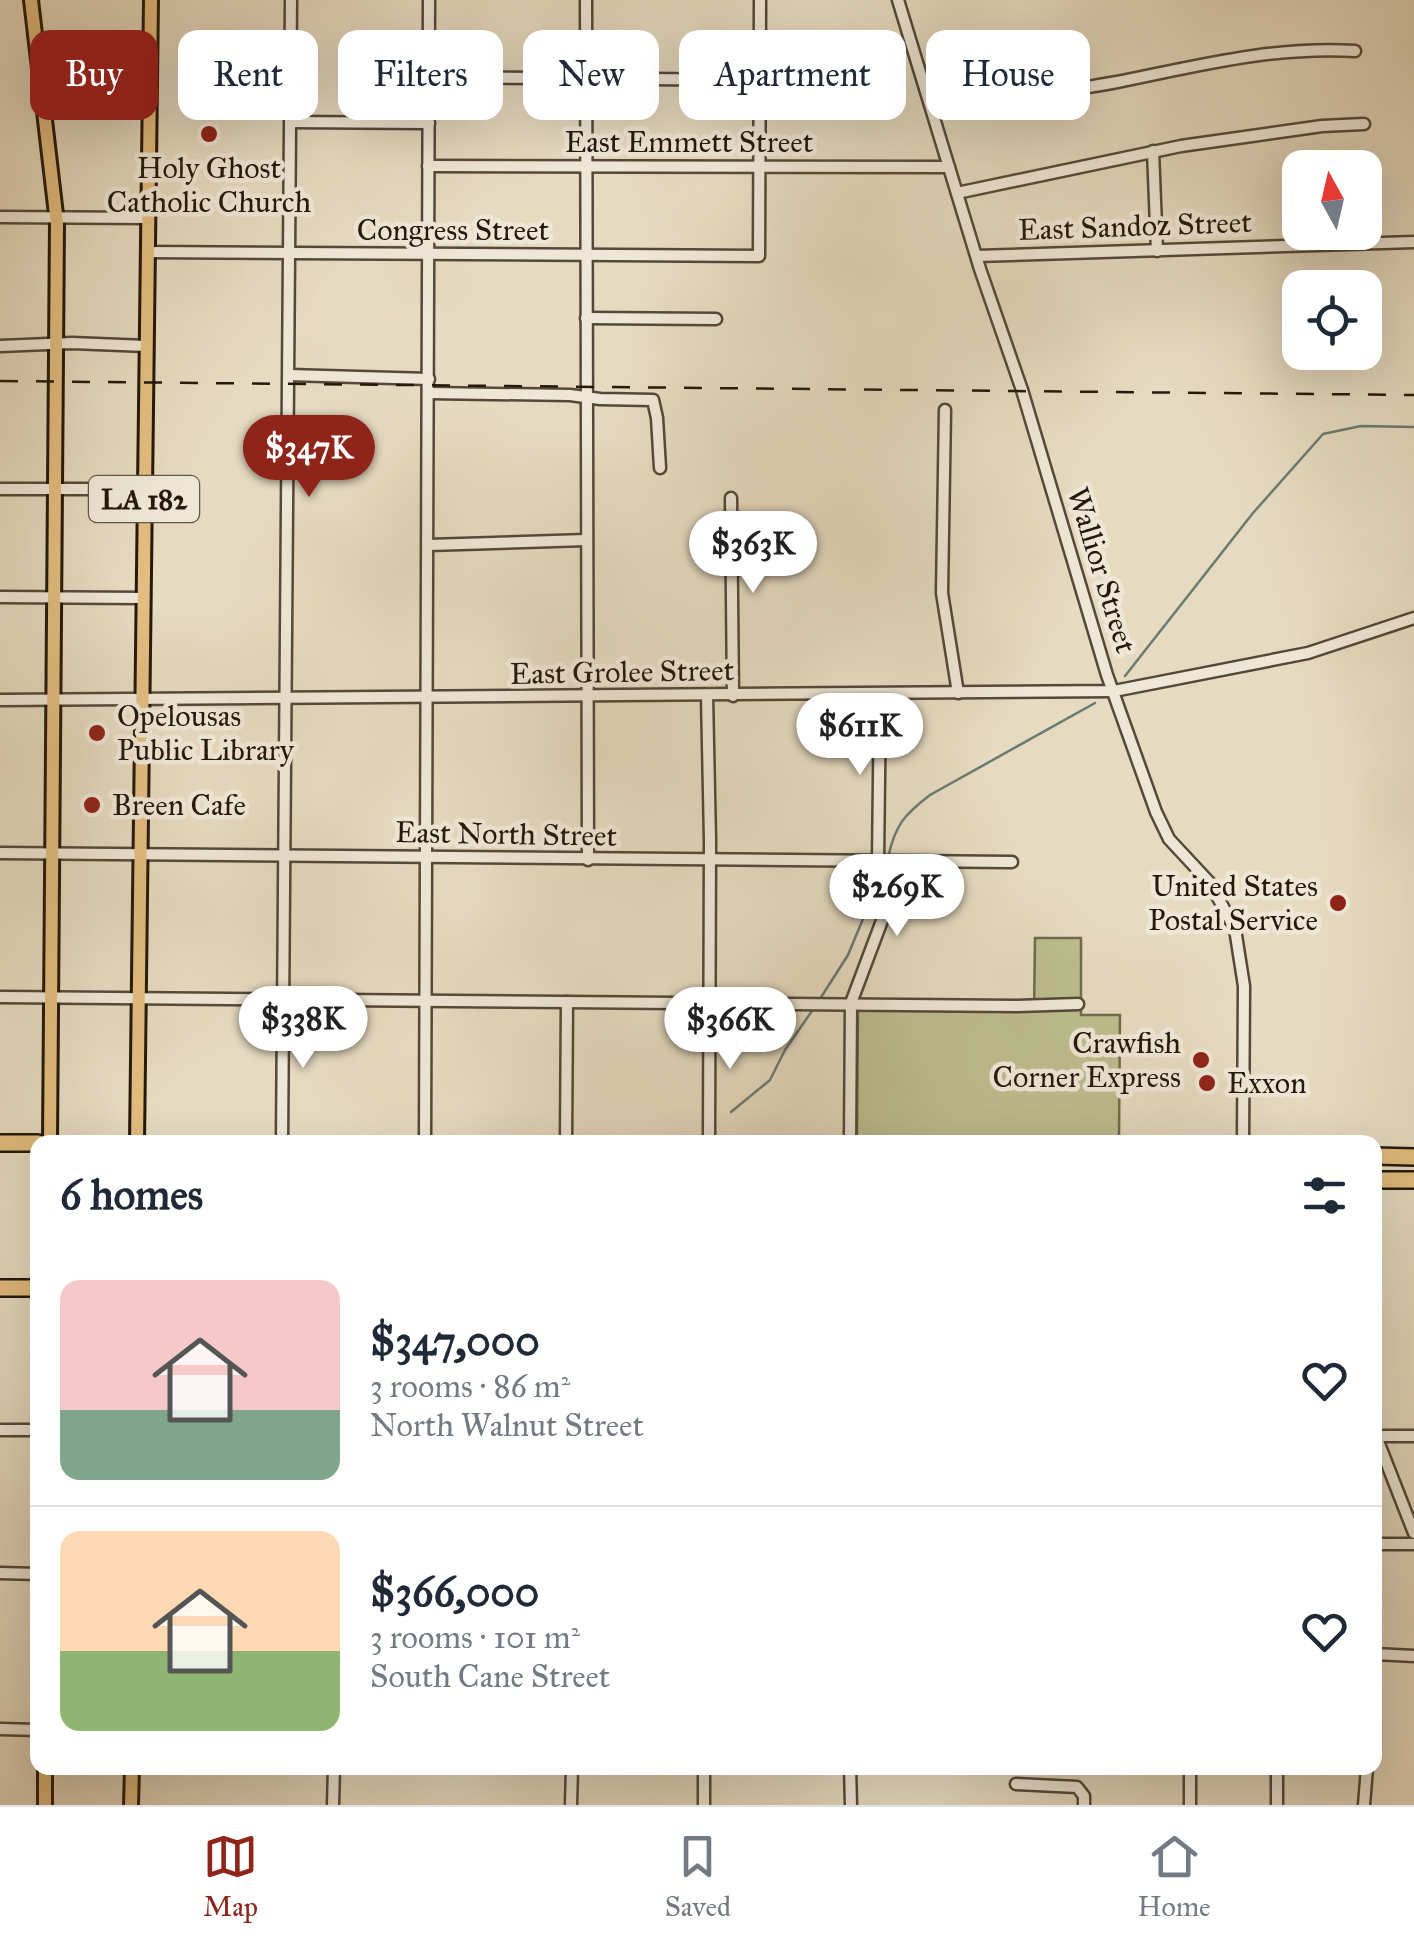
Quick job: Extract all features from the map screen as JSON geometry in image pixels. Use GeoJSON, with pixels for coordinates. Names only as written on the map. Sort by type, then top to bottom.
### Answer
{"type":"FeatureCollection","features":[{"type":"Feature","properties":{"kind":"highway"},"geometry":{"type":"LineString","coordinates":[[0,1143],[30,1143]]}},
{"type":"Feature","properties":{"kind":"highway"},"geometry":{"type":"LineString","coordinates":[[1382,1156],[1414,1157]]}},
{"type":"Feature","properties":{"kind":"highway"},"geometry":{"type":"LineString","coordinates":[[1382,1180],[1414,1180]]}},
{"type":"Feature","properties":{"kind":"highway"},"geometry":{"type":"LineString","coordinates":[[0,1288],[30,1288]]}},
{"type":"Feature","properties":{"kind":"main road","name":"LA 182"},"geometry":{"type":"LineString","coordinates":[[31,0],[56,217],[50,1135]]}},
{"type":"Feature","properties":{"kind":"main road","name":"LA 182"},"geometry":{"type":"LineString","coordinates":[[137,1135],[152,0]]}},
{"type":"Feature","properties":{"kind":"main road"},"geometry":{"type":"LineString","coordinates":[[45,1805],[46,1775]]}},
{"type":"Feature","properties":{"kind":"main road"},"geometry":{"type":"LineString","coordinates":[[131,1805],[132,1775]]}},
{"type":"Feature","properties":{"kind":"street"},"geometry":{"type":"LineString","coordinates":[[282,1135],[291,0]]}},
{"type":"Feature","properties":{"kind":"street"},"geometry":{"type":"LineString","coordinates":[[429,0],[429,30]]}},
{"type":"Feature","properties":{"kind":"street"},"geometry":{"type":"LineString","coordinates":[[586,0],[586,30]]}},
{"type":"Feature","properties":{"kind":"street"},"geometry":{"type":"LineString","coordinates":[[760,0],[760,30]]}},
{"type":"Feature","properties":{"kind":"street","name":"Wallior Street"},"geometry":{"type":"LineString","coordinates":[[898,0],[926,89]]}},
{"type":"Feature","properties":{"kind":"street"},"geometry":{"type":"LineString","coordinates":[[1090,87],[1274,52],[1314,48],[1355,51]]}},
{"type":"Feature","properties":{"kind":"street"},"geometry":{"type":"LineString","coordinates":[[425,1135],[429,120]]}},
{"type":"Feature","properties":{"kind":"street"},"geometry":{"type":"LineString","coordinates":[[585,120],[588,860]]}},
{"type":"Feature","properties":{"kind":"street"},"geometry":{"type":"LineString","coordinates":[[758,167],[759,120]]}},
{"type":"Feature","properties":{"kind":"street","name":"Wallior Street"},"geometry":{"type":"LineString","coordinates":[[936,120],[1114,691],[1164,830],[1210,883],[1238,938],[1244,986],[1243,1135]]}},
{"type":"Feature","properties":{"kind":"street"},"geometry":{"type":"LineString","coordinates":[[291,122],[429,123]]}},
{"type":"Feature","properties":{"kind":"street"},"geometry":{"type":"LineString","coordinates":[[957,193],[1153,151],[1312,127],[1364,124]]}},
{"type":"Feature","properties":{"kind":"street"},"geometry":{"type":"LineString","coordinates":[[1153,151],[1157,251]]}},
{"type":"Feature","properties":{"kind":"street","name":"East Emmett Street"},"geometry":{"type":"LineString","coordinates":[[428,166],[949,167]]}},
{"type":"Feature","properties":{"kind":"street","name":"Congress Street"},"geometry":{"type":"LineString","coordinates":[[147,252],[759,256],[758,167]]}},
{"type":"Feature","properties":{"kind":"street"},"geometry":{"type":"LineString","coordinates":[[0,217],[148,218]]}},
{"type":"Feature","properties":{"kind":"street","name":"East Sandoz Street"},"geometry":{"type":"LineString","coordinates":[[976,256],[1414,242]]}},
{"type":"Feature","properties":{"kind":"street"},"geometry":{"type":"LineString","coordinates":[[586,318],[716,319]]}},
{"type":"Feature","properties":{"kind":"street"},"geometry":{"type":"LineString","coordinates":[[0,346],[146,346]]}},
{"type":"Feature","properties":{"kind":"street"},"geometry":{"type":"LineString","coordinates":[[290,376],[641,398],[656,403],[660,468]]}},
{"type":"Feature","properties":{"kind":"street"},"geometry":{"type":"LineString","coordinates":[[945,410],[942,593],[958,694]]}},
{"type":"Feature","properties":{"kind":"street"},"geometry":{"type":"LineString","coordinates":[[0,489],[144,489]]}},
{"type":"Feature","properties":{"kind":"street"},"geometry":{"type":"LineString","coordinates":[[732,498],[734,696]]}},
{"type":"Feature","properties":{"kind":"street"},"geometry":{"type":"LineString","coordinates":[[429,545],[586,540]]}},
{"type":"Feature","properties":{"kind":"street"},"geometry":{"type":"LineString","coordinates":[[0,597],[142,598]]}},
{"type":"Feature","properties":{"kind":"street","name":"East Grolee Street"},"geometry":{"type":"LineString","coordinates":[[0,700],[1114,691],[1308,653],[1414,618]]}},
{"type":"Feature","properties":{"kind":"street"},"geometry":{"type":"LineString","coordinates":[[850,1135],[851,1002],[889,862],[880,695]]}},
{"type":"Feature","properties":{"kind":"street"},"geometry":{"type":"LineString","coordinates":[[707,696],[709,1135]]}},
{"type":"Feature","properties":{"kind":"street","name":"East North Street"},"geometry":{"type":"LineString","coordinates":[[0,853],[1012,862]]}},
{"type":"Feature","properties":{"kind":"street"},"geometry":{"type":"LineString","coordinates":[[0,997],[1078,1004]]}},
{"type":"Feature","properties":{"kind":"street"},"geometry":{"type":"LineString","coordinates":[[566,1135],[567,1002]]}},
{"type":"Feature","properties":{"kind":"street"},"geometry":{"type":"LineString","coordinates":[[0,1430],[30,1430]]}},
{"type":"Feature","properties":{"kind":"street"},"geometry":{"type":"LineString","coordinates":[[1382,1436],[1414,1436]]}},
{"type":"Feature","properties":{"kind":"street"},"geometry":{"type":"LineString","coordinates":[[1382,1451],[1414,1533]]}},
{"type":"Feature","properties":{"kind":"street"},"geometry":{"type":"LineString","coordinates":[[1382,1544],[1414,1544]]}},
{"type":"Feature","properties":{"kind":"street"},"geometry":{"type":"LineString","coordinates":[[0,1574],[30,1574]]}},
{"type":"Feature","properties":{"kind":"street"},"geometry":{"type":"LineString","coordinates":[[1382,1654],[1414,1656]]}},
{"type":"Feature","properties":{"kind":"street"},"geometry":{"type":"LineString","coordinates":[[0,1729],[30,1730]]}},
{"type":"Feature","properties":{"kind":"street"},"geometry":{"type":"LineString","coordinates":[[333,1805],[334,1775]]}},
{"type":"Feature","properties":{"kind":"street"},"geometry":{"type":"LineString","coordinates":[[572,1775],[572,1805]]}},
{"type":"Feature","properties":{"kind":"street"},"geometry":{"type":"LineString","coordinates":[[704,1775],[704,1805]]}},
{"type":"Feature","properties":{"kind":"street"},"geometry":{"type":"LineString","coordinates":[[850,1775],[851,1805]]}},
{"type":"Feature","properties":{"kind":"street"},"geometry":{"type":"LineString","coordinates":[[1190,1775],[1190,1805]]}},
{"type":"Feature","properties":{"kind":"street"},"geometry":{"type":"LineString","coordinates":[[1276,1775],[1276,1805]]}},
{"type":"Feature","properties":{"kind":"street"},"geometry":{"type":"LineString","coordinates":[[1364,1805],[1366,1775]]}},
{"type":"Feature","properties":{"kind":"street"},"geometry":{"type":"LineString","coordinates":[[1016,1784],[1077,1786],[1084,1796],[1084,1805]]}},
{"type":"Feature","properties":{"kind":"green space"},"geometry":{"type":"Polygon","coordinates":[[[1035,938],[1081,938],[1081,1015],[1120,1015],[1119,1135],[857,1135],[858,1010],[1034,1011],[1035,938]]]}},
{"type":"Feature","properties":{"kind":"waterway"},"geometry":{"type":"LineString","coordinates":[[1125,676],[1253,513],[1323,434],[1361,426],[1414,427]]}},
{"type":"Feature","properties":{"kind":"waterway"},"geometry":{"type":"LineString","coordinates":[[888,858],[902,822],[930,795],[1095,703]]}},
{"type":"Feature","properties":{"kind":"waterway"},"geometry":{"type":"LineString","coordinates":[[818,1002],[848,955],[885,866]]}},
{"type":"Feature","properties":{"kind":"waterway"},"geometry":{"type":"LineString","coordinates":[[731,1112],[770,1080],[814,1008]]}},
{"type":"Feature","properties":{"kind":"railway"},"geometry":{"type":"LineString","coordinates":[[0,381],[1414,395]]}},
{"type":"Feature","properties":{"kind":"place","name":"Holy Ghost Catholic Church"},"geometry":{"type":"Point","coordinates":[209,134]}},
{"type":"Feature","properties":{"kind":"place","name":"Opelousas Public Library"},"geometry":{"type":"Point","coordinates":[97,733]}},
{"type":"Feature","properties":{"kind":"place","name":"Breen Cafe"},"geometry":{"type":"Point","coordinates":[92,805]}},
{"type":"Feature","properties":{"kind":"place","name":"United States Postal Service"},"geometry":{"type":"Point","coordinates":[1338,903]}},
{"type":"Feature","properties":{"kind":"place","name":"Crawfish Corner Express"},"geometry":{"type":"Point","coordinates":[1201,1060]}},
{"type":"Feature","properties":{"kind":"place","name":"Exxon"},"geometry":{"type":"Point","coordinates":[1207,1083]}}]}
